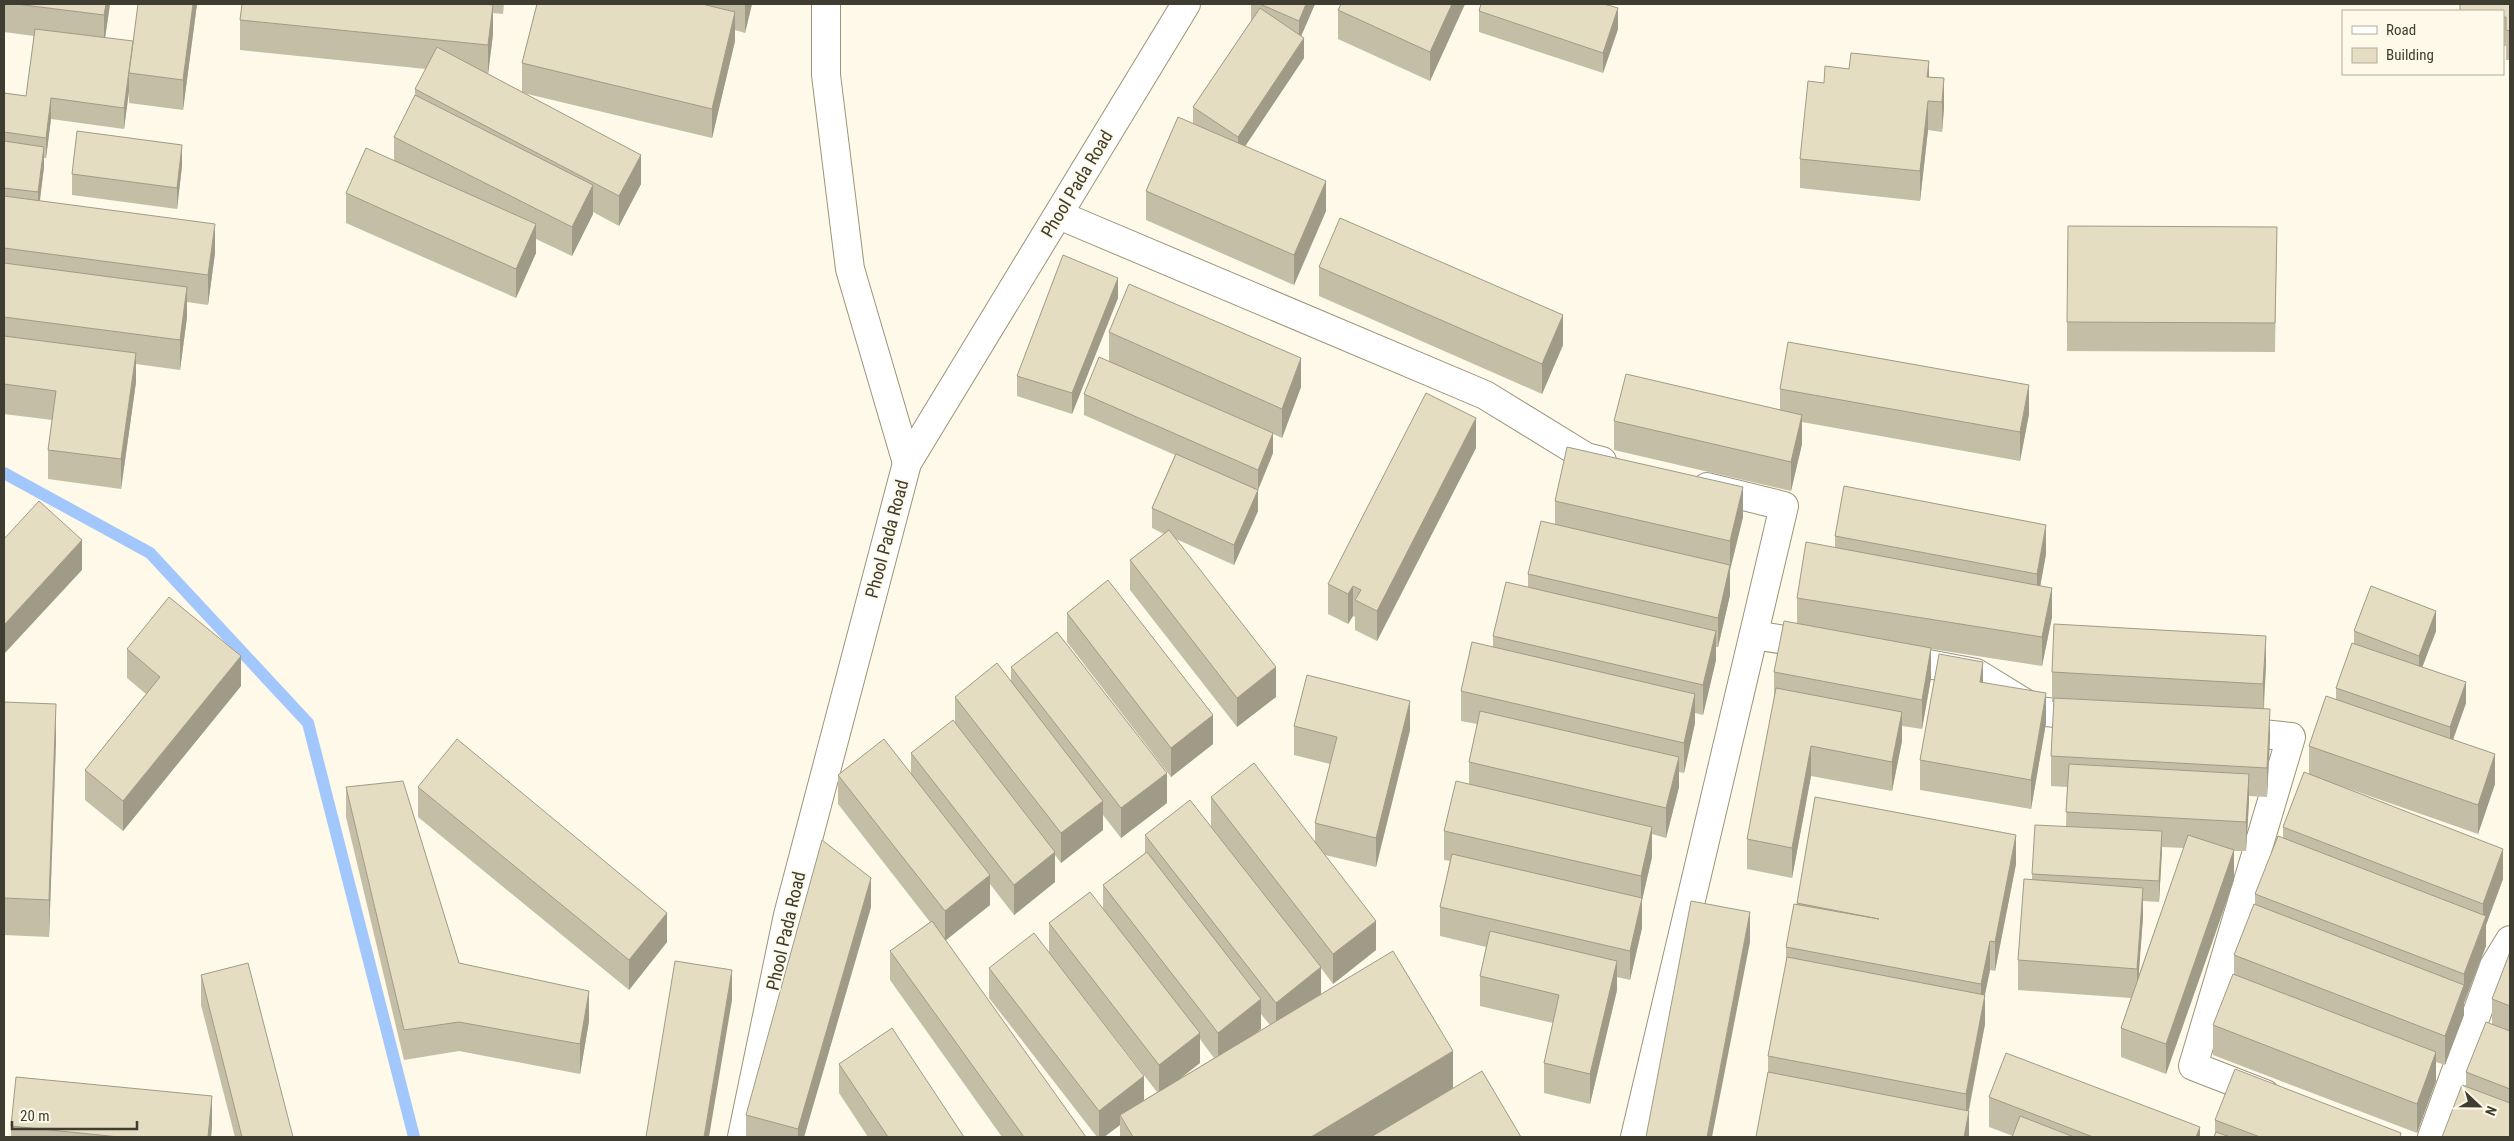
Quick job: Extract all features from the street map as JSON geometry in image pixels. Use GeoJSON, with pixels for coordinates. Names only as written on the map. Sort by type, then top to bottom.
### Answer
{"type":"FeatureCollection","features":[{"type":"Feature","properties":{"kind":"street"},"geometry":{"type":"LineString","coordinates":[[826,4],[826,75],[850,269],[907,463]]}},
{"type":"Feature","properties":{"kind":"street","name":"Phool Pada Road"},"geometry":{"type":"LineString","coordinates":[[742,1137],[788,915],[907,463],[1186,4]]}},
{"type":"Feature","properties":{"kind":"street"},"geometry":{"type":"LineString","coordinates":[[1058,215],[1484,395],[1586,458],[1624,467]]}},
{"type":"Feature","properties":{"kind":"street"},"geometry":{"type":"LineString","coordinates":[[1635,1137],[1784,506],[1680,481]]}},
{"type":"Feature","properties":{"kind":"street"},"geometry":{"type":"LineString","coordinates":[[1754,634],[1842,649]]}},
{"type":"Feature","properties":{"kind":"street"},"geometry":{"type":"LineString","coordinates":[[1871,654],[1976,673],[2038,711],[2116,719]]}},
{"type":"Feature","properties":{"kind":"street"},"geometry":{"type":"LineString","coordinates":[[2204,728],[2291,737],[2193,1066],[2284,1102]]}},
{"type":"Feature","properties":{"kind":"street"},"geometry":{"type":"LineString","coordinates":[[2432,1137],[2494,966],[2510,940]]}},
{"type":"Feature","properties":{"kind":"building"},"geometry":{"type":"Polygon","coordinates":[[[16,4],[106,4],[104,15],[16,4]]]}},
{"type":"Feature","properties":{"kind":"building"},"geometry":{"type":"Polygon","coordinates":[[[138,4],[193,4],[183,80],[129,73],[138,4]]]}},
{"type":"Feature","properties":{"kind":"building"},"geometry":{"type":"Polygon","coordinates":[[[242,4],[493,5],[488,45],[240,20],[242,4]]]}},
{"type":"Feature","properties":{"kind":"building"},"geometry":{"type":"Polygon","coordinates":[[[537,4],[702,4],[735,12],[712,109],[522,63],[537,4]]]}},
{"type":"Feature","properties":{"kind":"building"},"geometry":{"type":"Polygon","coordinates":[[[1260,4],[1306,4],[1299,21],[1260,4]]]}},
{"type":"Feature","properties":{"kind":"building"},"geometry":{"type":"Polygon","coordinates":[[[1341,4],[1452,4],[1430,52],[1338,10],[1341,4]]]}},
{"type":"Feature","properties":{"kind":"building"},"geometry":{"type":"Polygon","coordinates":[[[1481,4],[1604,4],[1618,8],[1603,53],[1479,11],[1481,4]]]}},
{"type":"Feature","properties":{"kind":"building"},"geometry":{"type":"Polygon","coordinates":[[[2460,4],[2510,4],[2510,31],[2506,30],[2504,10],[2460,10],[2460,4]]]}},
{"type":"Feature","properties":{"kind":"building"},"geometry":{"type":"Polygon","coordinates":[[[1260,8],[1304,38],[1238,137],[1193,107],[1260,8]]]}},
{"type":"Feature","properties":{"kind":"building"},"geometry":{"type":"Polygon","coordinates":[[[35,29],[133,41],[124,108],[51,98],[46,138],[4,132],[4,93],[26,96],[35,29]]]}},
{"type":"Feature","properties":{"kind":"building"},"geometry":{"type":"Polygon","coordinates":[[[437,47],[641,155],[619,196],[415,89],[437,47]]]}},
{"type":"Feature","properties":{"kind":"building"},"geometry":{"type":"Polygon","coordinates":[[[1851,53],[1929,61],[1927,77],[1944,78],[1942,102],[1928,101],[1920,171],[1800,159],[1808,81],[1824,83],[1825,66],[1849,69],[1851,53]]]}},
{"type":"Feature","properties":{"kind":"building"},"geometry":{"type":"Polygon","coordinates":[[[415,95],[593,185],[572,227],[394,137],[415,95]]]}},
{"type":"Feature","properties":{"kind":"building"},"geometry":{"type":"Polygon","coordinates":[[[1178,117],[1326,181],[1294,255],[1146,191],[1178,117]]]}},
{"type":"Feature","properties":{"kind":"building"},"geometry":{"type":"Polygon","coordinates":[[[77,131],[182,145],[177,188],[72,174],[77,131]]]}},
{"type":"Feature","properties":{"kind":"building"},"geometry":{"type":"Polygon","coordinates":[[[4,141],[44,147],[38,192],[4,188],[4,141]]]}},
{"type":"Feature","properties":{"kind":"building"},"geometry":{"type":"Polygon","coordinates":[[[366,148],[536,224],[516,269],[346,193],[366,148]]]}},
{"type":"Feature","properties":{"kind":"building"},"geometry":{"type":"Polygon","coordinates":[[[4,196],[215,224],[208,275],[4,248],[4,196]]]}},
{"type":"Feature","properties":{"kind":"building"},"geometry":{"type":"Polygon","coordinates":[[[1340,218],[1563,315],[1542,364],[1319,267],[1340,218]]]}},
{"type":"Feature","properties":{"kind":"building"},"geometry":{"type":"Polygon","coordinates":[[[2068,226],[2277,227],[2275,323],[2067,322],[2068,226]]]}},
{"type":"Feature","properties":{"kind":"building"},"geometry":{"type":"Polygon","coordinates":[[[1063,255],[1118,278],[1072,393],[1017,376],[1063,255]]]}},
{"type":"Feature","properties":{"kind":"building"},"geometry":{"type":"Polygon","coordinates":[[[4,263],[187,287],[180,340],[4,317],[4,263]]]}},
{"type":"Feature","properties":{"kind":"building"},"geometry":{"type":"Polygon","coordinates":[[[1129,284],[1301,358],[1282,409],[1109,332],[1129,284]]]}},
{"type":"Feature","properties":{"kind":"building"},"geometry":{"type":"Polygon","coordinates":[[[4,336],[136,353],[121,459],[48,450],[56,391],[4,384],[4,336]]]}},
{"type":"Feature","properties":{"kind":"building"},"geometry":{"type":"Polygon","coordinates":[[[1788,342],[2029,385],[2020,432],[1780,389],[1788,342]]]}},
{"type":"Feature","properties":{"kind":"building"},"geometry":{"type":"Polygon","coordinates":[[[1099,357],[1273,433],[1258,470],[1084,394],[1099,357]]]}},
{"type":"Feature","properties":{"kind":"building"},"geometry":{"type":"Polygon","coordinates":[[[1626,374],[1802,415],[1791,462],[1614,421],[1626,374]]]}},
{"type":"Feature","properties":{"kind":"building"},"geometry":{"type":"Polygon","coordinates":[[[1426,393],[1476,418],[1377,611],[1355,600],[1361,590],[1353,586],[1348,594],[1328,584],[1426,393]]]}},
{"type":"Feature","properties":{"kind":"building"},"geometry":{"type":"Polygon","coordinates":[[[1567,447],[1743,487],[1730,541],[1555,501],[1567,447]]]}},
{"type":"Feature","properties":{"kind":"building"},"geometry":{"type":"Polygon","coordinates":[[[1176,454],[1258,490],[1234,545],[1152,508],[1176,454]]]}},
{"type":"Feature","properties":{"kind":"building"},"geometry":{"type":"Polygon","coordinates":[[[1844,486],[2046,525],[2037,574],[1835,536],[1844,486]]]}},
{"type":"Feature","properties":{"kind":"building"},"geometry":{"type":"Polygon","coordinates":[[[39,501],[82,540],[4,625],[4,539],[39,501]]]}},
{"type":"Feature","properties":{"kind":"building"},"geometry":{"type":"Polygon","coordinates":[[[1541,521],[1730,565],[1718,618],[1528,574],[1541,521]]]}},
{"type":"Feature","properties":{"kind":"building"},"geometry":{"type":"Polygon","coordinates":[[[1169,530],[1276,667],[1237,698],[1130,560],[1169,530]]]}},
{"type":"Feature","properties":{"kind":"building"},"geometry":{"type":"Polygon","coordinates":[[[1806,542],[2052,588],[2042,637],[1797,598],[1806,542]]]}},
{"type":"Feature","properties":{"kind":"building"},"geometry":{"type":"Polygon","coordinates":[[[1108,580],[1213,715],[1171,748],[1067,613],[1108,580]]]}},
{"type":"Feature","properties":{"kind":"building"},"geometry":{"type":"Polygon","coordinates":[[[1506,582],[1716,631],[1703,685],[1493,636],[1506,582]]]}},
{"type":"Feature","properties":{"kind":"building"},"geometry":{"type":"Polygon","coordinates":[[[2371,586],[2436,611],[2419,656],[2354,631],[2371,586]]]}},
{"type":"Feature","properties":{"kind":"building"},"geometry":{"type":"Polygon","coordinates":[[[169,597],[241,656],[123,801],[85,770],[160,677],[127,649],[169,597]]]}},
{"type":"Feature","properties":{"kind":"building"},"geometry":{"type":"Polygon","coordinates":[[[1784,621],[1931,648],[1922,700],[1774,672],[1784,621]]]}},
{"type":"Feature","properties":{"kind":"building"},"geometry":{"type":"Polygon","coordinates":[[[2054,624],[2266,636],[2263,684],[2052,672],[2054,624]]]}},
{"type":"Feature","properties":{"kind":"building"},"geometry":{"type":"Polygon","coordinates":[[[1057,632],[1167,773],[1121,808],[1011,667],[1057,632]]]}},
{"type":"Feature","properties":{"kind":"building"},"geometry":{"type":"Polygon","coordinates":[[[1472,642],[1695,694],[1684,743],[1461,691],[1472,642]]]}},
{"type":"Feature","properties":{"kind":"building"},"geometry":{"type":"Polygon","coordinates":[[[2352,643],[2466,682],[2450,727],[2336,688],[2352,643]]]}},
{"type":"Feature","properties":{"kind":"building"},"geometry":{"type":"Polygon","coordinates":[[[1939,654],[1983,662],[1980,682],[2046,693],[2031,780],[1920,760],[1939,654]]]}},
{"type":"Feature","properties":{"kind":"building"},"geometry":{"type":"Polygon","coordinates":[[[997,663],[1103,801],[1061,833],[955,697],[997,663]]]}},
{"type":"Feature","properties":{"kind":"building"},"geometry":{"type":"Polygon","coordinates":[[[1307,675],[1410,701],[1376,838],[1315,823],[1337,737],[1294,726],[1307,675]]]}},
{"type":"Feature","properties":{"kind":"building"},"geometry":{"type":"Polygon","coordinates":[[[1776,688],[1902,712],[1892,762],[1811,746],[1792,848],[1747,839],[1776,688]]]}},
{"type":"Feature","properties":{"kind":"building"},"geometry":{"type":"Polygon","coordinates":[[[2326,696],[2495,754],[2478,805],[2309,746],[2326,696]]]}},
{"type":"Feature","properties":{"kind":"building"},"geometry":{"type":"Polygon","coordinates":[[[2054,698],[2270,709],[2267,768],[2051,756],[2054,698]]]}},
{"type":"Feature","properties":{"kind":"building"},"geometry":{"type":"Polygon","coordinates":[[[4,702],[56,704],[49,900],[4,898],[4,702]]]}},
{"type":"Feature","properties":{"kind":"building"},"geometry":{"type":"Polygon","coordinates":[[[1480,711],[1679,757],[1666,808],[1469,762],[1480,711]]]}},
{"type":"Feature","properties":{"kind":"building"},"geometry":{"type":"Polygon","coordinates":[[[953,720],[1055,852],[1014,885],[911,753],[953,720]]]}},
{"type":"Feature","properties":{"kind":"building"},"geometry":{"type":"Polygon","coordinates":[[[457,739],[667,913],[629,960],[418,787],[457,739]]]}},
{"type":"Feature","properties":{"kind":"building"},"geometry":{"type":"Polygon","coordinates":[[[884,739],[990,875],[945,911],[838,775],[884,739]]]}},
{"type":"Feature","properties":{"kind":"building"},"geometry":{"type":"Polygon","coordinates":[[[1254,763],[1376,921],[1333,954],[1211,797],[1254,763]]]}},
{"type":"Feature","properties":{"kind":"building"},"geometry":{"type":"Polygon","coordinates":[[[2069,764],[2249,774],[2246,822],[2066,812],[2069,764]]]}},
{"type":"Feature","properties":{"kind":"building"},"geometry":{"type":"Polygon","coordinates":[[[2304,772],[2503,849],[2483,904],[2283,827],[2304,772]]]}},
{"type":"Feature","properties":{"kind":"building"},"geometry":{"type":"Polygon","coordinates":[[[403,781],[459,963],[589,991],[580,1044],[459,1022],[404,1030],[346,787],[403,781]]]}},
{"type":"Feature","properties":{"kind":"building"},"geometry":{"type":"Polygon","coordinates":[[[1456,781],[1652,827],[1641,876],[1444,831],[1456,781]]]}},
{"type":"Feature","properties":{"kind":"building"},"geometry":{"type":"Polygon","coordinates":[[[1815,797],[2016,835],[1995,942],[1990,941],[1981,984],[1786,947],[1794,904],[1879,919],[1797,903],[1815,797]]]}},
{"type":"Feature","properties":{"kind":"building"},"geometry":{"type":"Polygon","coordinates":[[[1190,800],[1321,967],[1276,1003],[1145,835],[1190,800]]]}},
{"type":"Feature","properties":{"kind":"building"},"geometry":{"type":"Polygon","coordinates":[[[2035,825],[2162,831],[2159,881],[2032,874],[2035,825]]]}},
{"type":"Feature","properties":{"kind":"building"},"geometry":{"type":"Polygon","coordinates":[[[2188,835],[2234,850],[2166,1044],[2121,1028],[2188,835]]]}},
{"type":"Feature","properties":{"kind":"building"},"geometry":{"type":"Polygon","coordinates":[[[2278,836],[2486,916],[2464,974],[2255,894],[2278,836]]]}},
{"type":"Feature","properties":{"kind":"building"},"geometry":{"type":"Polygon","coordinates":[[[822,840],[871,878],[798,1129],[746,1115],[822,840]]]}},
{"type":"Feature","properties":{"kind":"building"},"geometry":{"type":"Polygon","coordinates":[[[1147,852],[1261,999],[1218,1033],[1103,885],[1147,852]]]}},
{"type":"Feature","properties":{"kind":"building"},"geometry":{"type":"Polygon","coordinates":[[[1452,854],[1642,898],[1630,951],[1440,907],[1452,854]]]}},
{"type":"Feature","properties":{"kind":"building"},"geometry":{"type":"Polygon","coordinates":[[[2024,879],[2143,888],[2137,969],[2018,960],[2024,879]]]}},
{"type":"Feature","properties":{"kind":"building"},"geometry":{"type":"Polygon","coordinates":[[[1090,892],[1200,1033],[1159,1065],[1049,923],[1090,892]]]}},
{"type":"Feature","properties":{"kind":"building"},"geometry":{"type":"Polygon","coordinates":[[[1691,901],[1750,912],[1707,1137],[1646,1137],[1691,901]]]}},
{"type":"Feature","properties":{"kind":"building"},"geometry":{"type":"Polygon","coordinates":[[[2254,904],[2464,985],[2445,1036],[2234,955],[2254,904]]]}},
{"type":"Feature","properties":{"kind":"building"},"geometry":{"type":"Polygon","coordinates":[[[932,921],[1086,1137],[1024,1137],[890,951],[932,921]]]}},
{"type":"Feature","properties":{"kind":"building"},"geometry":{"type":"Polygon","coordinates":[[[1490,931],[1617,961],[1590,1074],[1544,1063],[1559,995],[1480,976],[1490,931]]]}},
{"type":"Feature","properties":{"kind":"building"},"geometry":{"type":"Polygon","coordinates":[[[1034,933],[1144,1076],[1099,1111],[989,968],[1034,933]]]}},
{"type":"Feature","properties":{"kind":"building"},"geometry":{"type":"Polygon","coordinates":[[[1393,951],[1453,1051],[1311,1137],[1133,1137],[1120,1115],[1393,951]]]}},
{"type":"Feature","properties":{"kind":"building"},"geometry":{"type":"Polygon","coordinates":[[[2510,952],[2510,1006],[2492,999],[2510,952]]]}},
{"type":"Feature","properties":{"kind":"building"},"geometry":{"type":"Polygon","coordinates":[[[1787,957],[1985,995],[1966,1094],[1768,1056],[1787,957]]]}},
{"type":"Feature","properties":{"kind":"building"},"geometry":{"type":"Polygon","coordinates":[[[675,961],[732,970],[704,1137],[646,1137],[675,961]]]}},
{"type":"Feature","properties":{"kind":"building"},"geometry":{"type":"Polygon","coordinates":[[[248,963],[293,1137],[242,1137],[201,975],[248,963]]]}},
{"type":"Feature","properties":{"kind":"building"},"geometry":{"type":"Polygon","coordinates":[[[2233,974],[2436,1052],[2417,1104],[2213,1025],[2233,974]]]}},
{"type":"Feature","properties":{"kind":"building"},"geometry":{"type":"Polygon","coordinates":[[[2486,1022],[2510,1031],[2510,1089],[2466,1072],[2486,1022]]]}},
{"type":"Feature","properties":{"kind":"building"},"geometry":{"type":"Polygon","coordinates":[[[892,1028],[964,1137],[888,1137],[839,1064],[892,1028]]]}},
{"type":"Feature","properties":{"kind":"building"},"geometry":{"type":"Polygon","coordinates":[[[2006,1053],[2200,1127],[2196,1137],[2093,1137],[1989,1097],[2006,1053]]]}},
{"type":"Feature","properties":{"kind":"building"},"geometry":{"type":"Polygon","coordinates":[[[2235,1069],[2401,1133],[2400,1137],[2260,1137],[2215,1120],[2235,1069]]]}},
{"type":"Feature","properties":{"kind":"building"},"geometry":{"type":"Polygon","coordinates":[[[1482,1071],[1521,1137],[1371,1137],[1482,1071]]]}},
{"type":"Feature","properties":{"kind":"building"},"geometry":{"type":"Polygon","coordinates":[[[1768,1072],[1969,1111],[1964,1137],[1756,1137],[1768,1072]]]}},
{"type":"Feature","properties":{"kind":"building"},"geometry":{"type":"Polygon","coordinates":[[[16,1077],[212,1096],[208,1137],[119,1137],[11,1126],[16,1077]]]}},
{"type":"Feature","properties":{"kind":"building"},"geometry":{"type":"Polygon","coordinates":[[[2462,1085],[2510,1103],[2510,1137],[2442,1137],[2462,1085]]]}},
{"type":"Feature","properties":{"kind":"building"},"geometry":{"type":"Polygon","coordinates":[[[2020,1116],[2074,1137],[2012,1137],[2020,1116]]]}},
{"type":"Feature","properties":{"kind":"building"},"geometry":{"type":"Polygon","coordinates":[[[2216,1132],[2230,1137],[2214,1137],[2216,1132]]]}},
{"type":"Feature","properties":{"kind":"waterway"},"geometry":{"type":"LineString","coordinates":[[4,473],[150,553],[308,723],[414,1137]]}}]}
